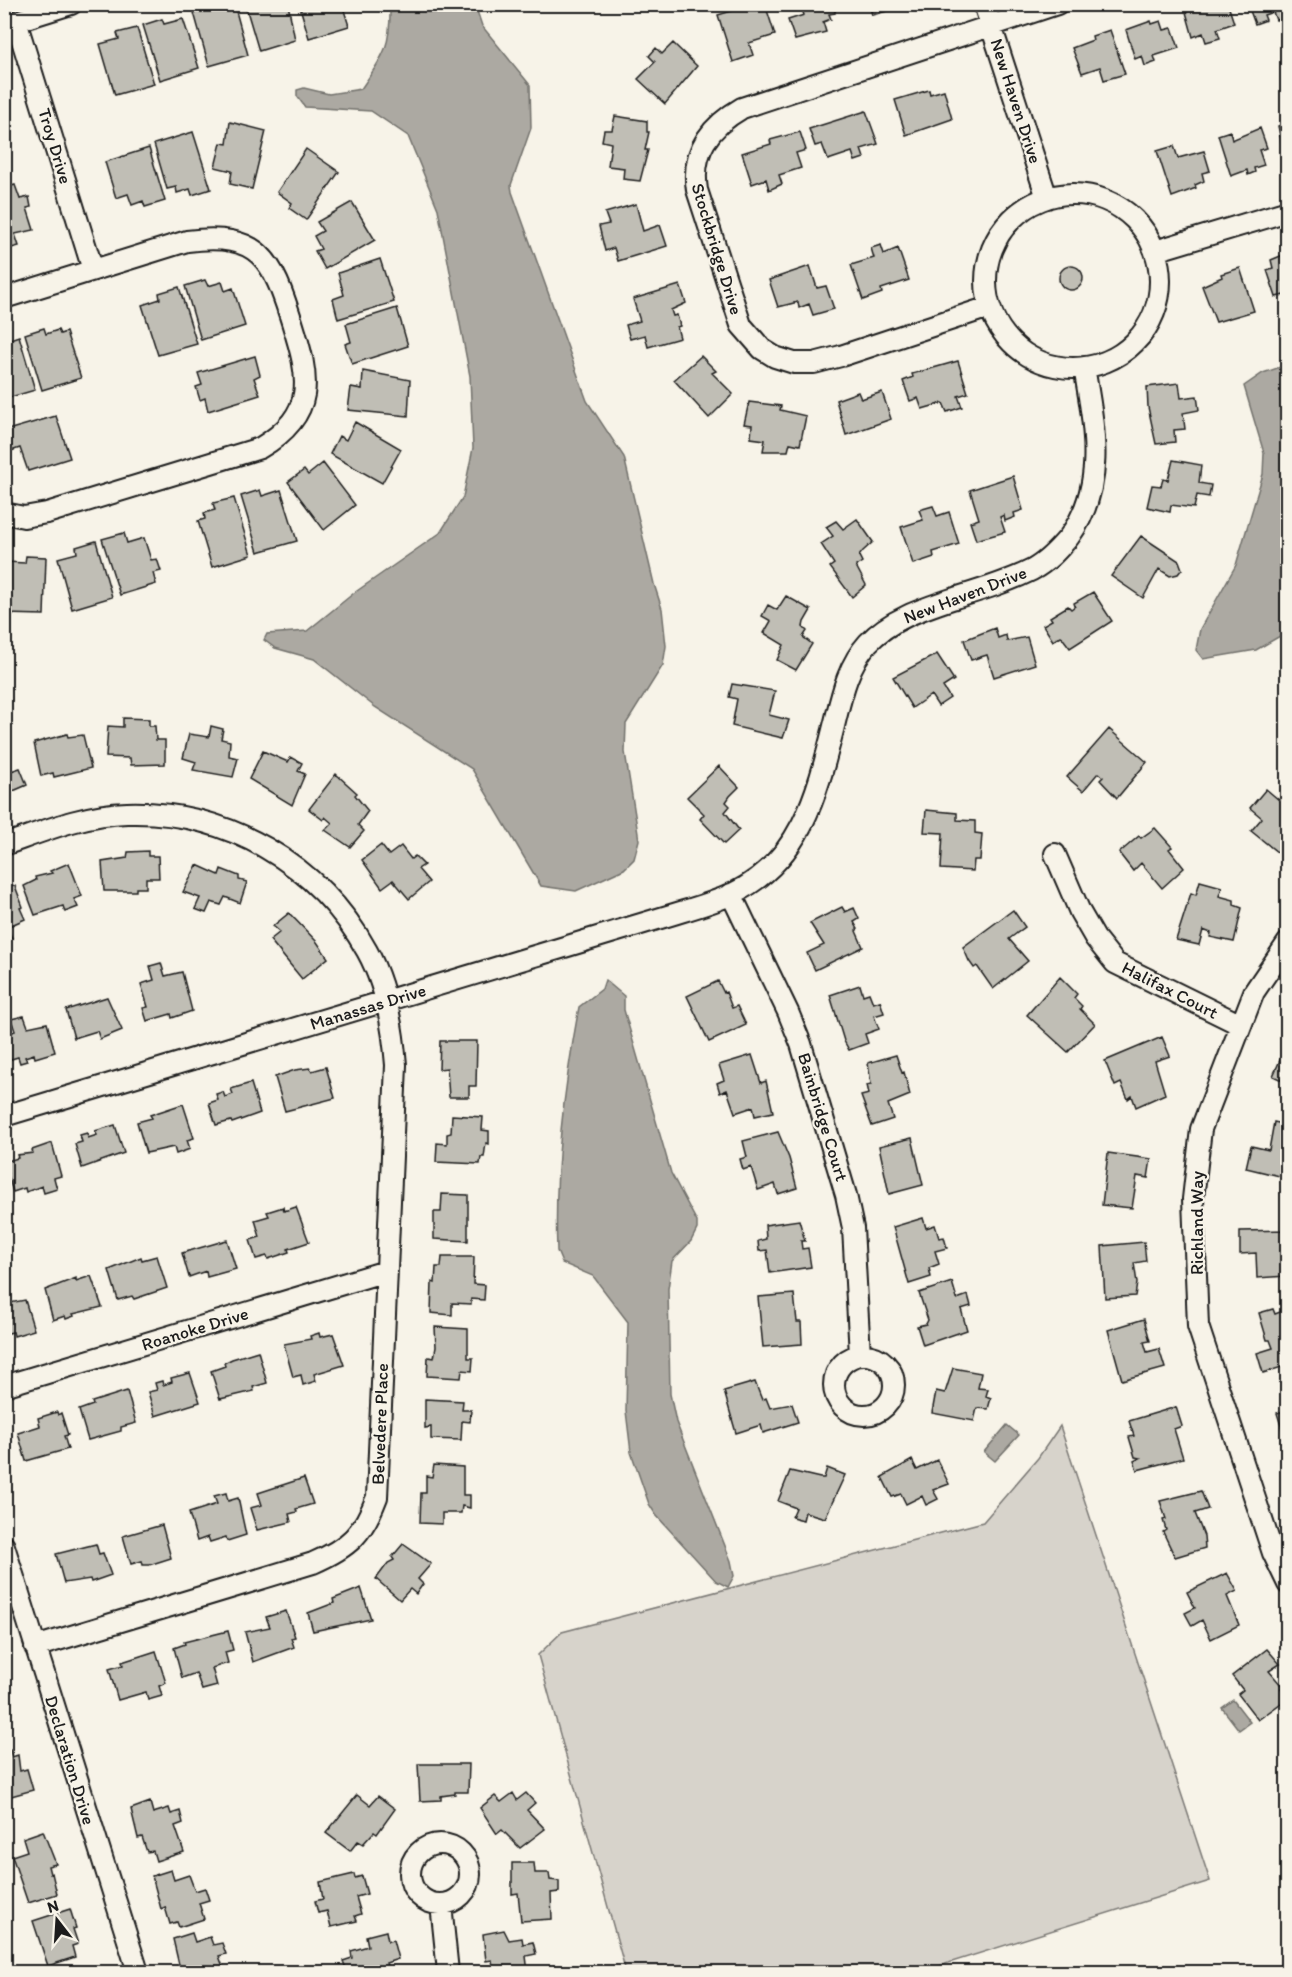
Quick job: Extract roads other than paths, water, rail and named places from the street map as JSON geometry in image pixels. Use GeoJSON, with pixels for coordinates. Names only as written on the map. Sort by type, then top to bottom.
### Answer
{"type":"FeatureCollection","features":[{"type":"Feature","properties":{"kind":"street"},"geometry":{"type":"LineString","coordinates":[[10,23],[71,4]]}},
{"type":"Feature","properties":{"kind":"street","name":"New Haven Drive"},"geometry":{"type":"LineString","coordinates":[[984,4],[1047,198]]}},
{"type":"Feature","properties":{"kind":"street","name":"Stockbridge Drive"},"geometry":{"type":"LineString","coordinates":[[989,307],[823,360],[794,363],[775,357],[750,339],[738,318],[697,190],[695,175],[702,143],[712,130],[742,108],[1057,4]]}},
{"type":"Feature","properties":{"kind":"street","name":"Troy Drive"},"geometry":{"type":"LineString","coordinates":[[10,23],[93,270]]}},
{"type":"Feature","properties":{"kind":"street"},"geometry":{"type":"LineString","coordinates":[[1079,194],[1112,203],[1138,223],[1155,251],[1159,284],[1146,328],[1119,354],[1084,367],[1054,366],[1026,354],[1010,342],[997,325],[989,307],[986,286],[987,267],[996,240],[1014,217],[1029,205],[1047,198],[1079,194]]}},
{"type":"Feature","properties":{"kind":"street"},"geometry":{"type":"LineString","coordinates":[[1155,251],[1287,211]]}},
{"type":"Feature","properties":{"kind":"street"},"geometry":{"type":"LineString","coordinates":[[4,298],[188,241],[217,238],[242,244],[263,258],[277,277],[306,372],[305,397],[300,410],[284,432],[260,448],[150,484],[47,513],[24,517],[4,513]]}},
{"type":"Feature","properties":{"kind":"street","name":"New Haven Drive"},"geometry":{"type":"LineString","coordinates":[[731,894],[769,868],[790,845],[808,815],[818,790],[843,686],[868,644],[905,616],[1033,570],[1059,550],[1077,526],[1087,505],[1094,479],[1096,449],[1084,367]]}},
{"type":"Feature","properties":{"kind":"street","name":"Belvedere Place"},"geometry":{"type":"LineString","coordinates":[[4,845],[75,821],[127,813],[181,816],[234,831],[277,853],[296,867],[346,918],[367,951],[386,1002],[396,1065],[377,1497],[362,1530],[349,1544],[313,1563],[35,1647]]}},
{"type":"Feature","properties":{"kind":"street","name":"Halifax Court"},"geometry":{"type":"LineString","coordinates":[[1055,854],[1080,912],[1095,939],[1115,963],[1241,1025]]}},
{"type":"Feature","properties":{"kind":"street","name":"Manassas Drive"},"geometry":{"type":"LineString","coordinates":[[4,1116],[386,1002],[731,894]]}},
{"type":"Feature","properties":{"kind":"street","name":"Bainbridge Court"},"geometry":{"type":"LineString","coordinates":[[731,894],[796,1033],[846,1195],[853,1228],[860,1355]]}},
{"type":"Feature","properties":{"kind":"street","name":"Richland Way"},"geometry":{"type":"LineString","coordinates":[[1287,942],[1254,992],[1201,1129],[1193,1199],[1198,1326],[1251,1479],[1273,1553],[1287,1584]]}},
{"type":"Feature","properties":{"kind":"street","name":"Roanoke Drive"},"geometry":{"type":"LineString","coordinates":[[4,1386],[386,1271]]}},
{"type":"Feature","properties":{"kind":"street","name":"Declaration Drive"},"geometry":{"type":"LineString","coordinates":[[4,1546],[138,1972]]}},
{"type":"Feature","properties":{"kind":"street"},"geometry":{"type":"LineString","coordinates":[[441,1904],[448,1972]]}}]}
